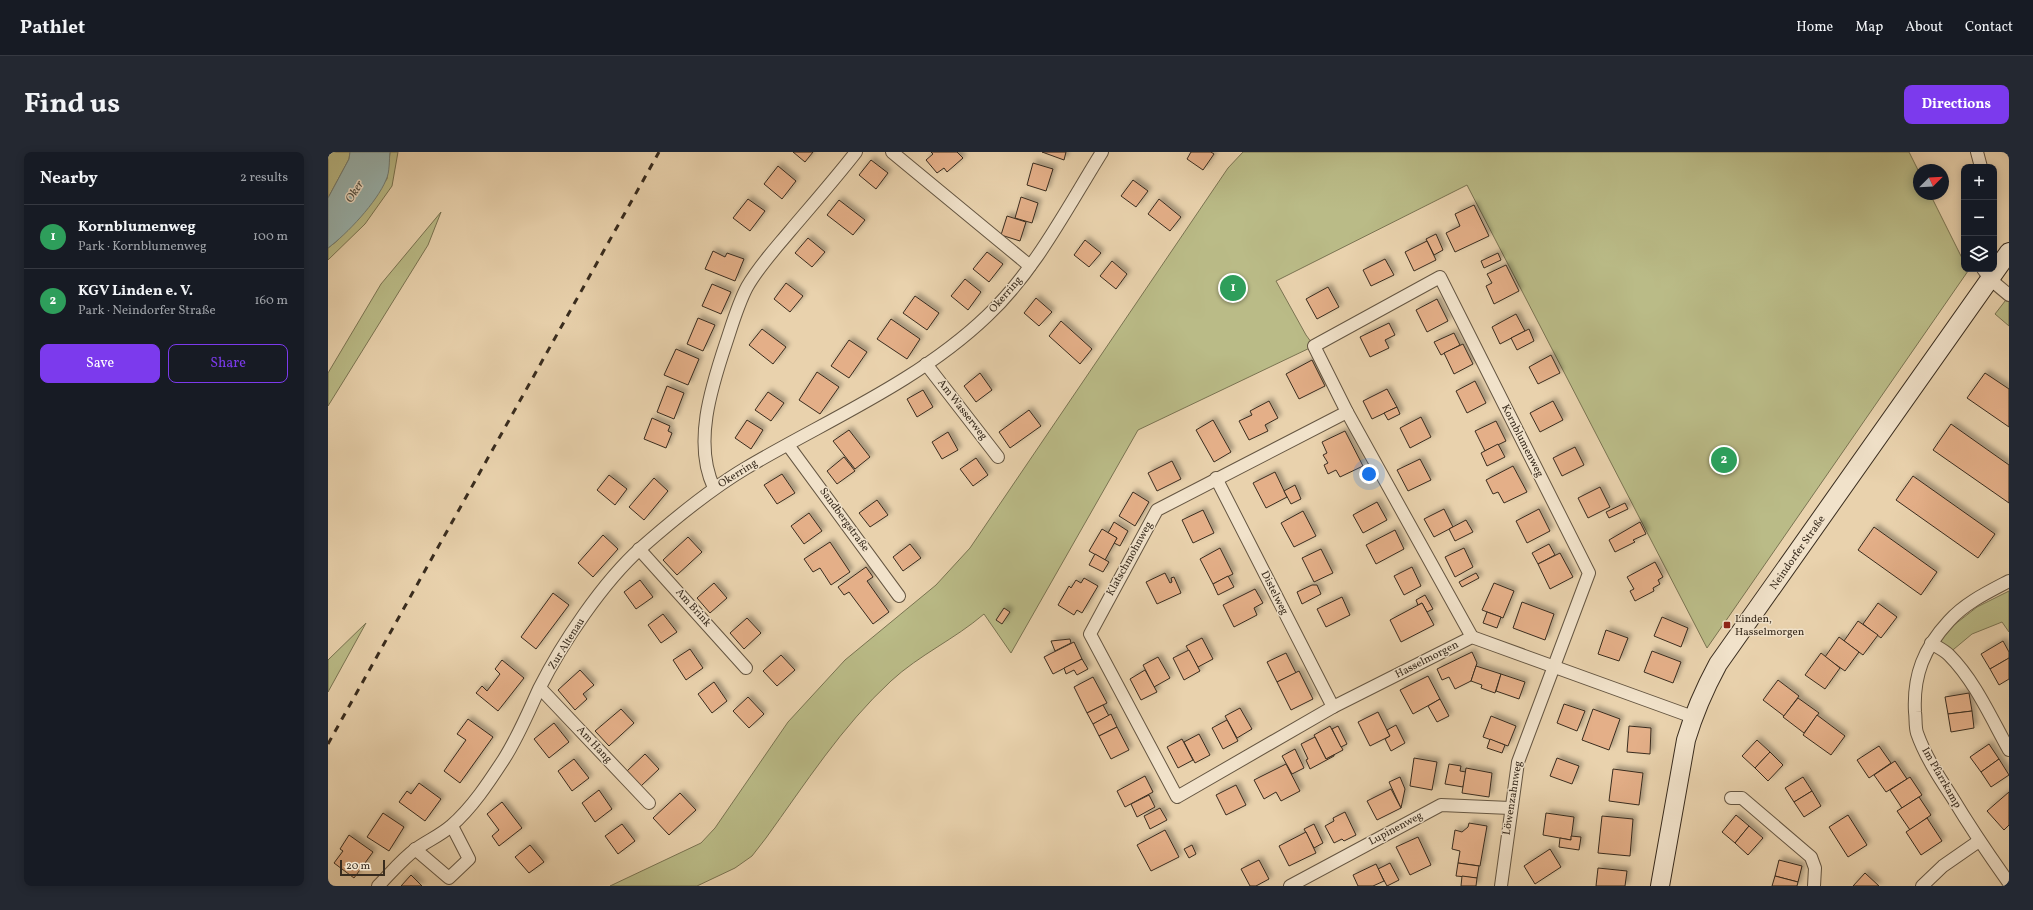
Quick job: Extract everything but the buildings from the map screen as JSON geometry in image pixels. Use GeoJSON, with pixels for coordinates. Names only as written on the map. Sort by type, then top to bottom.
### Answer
{"type":"FeatureCollection","features":[{"type":"Feature","properties":{"kind":"street","name":"Okerring"},"geometry":{"type":"LineString","coordinates":[[856,152],[763,263],[747,287],[732,323],[718,366],[708,408],[705,437],[706,464],[714,488],[746,468],[855,408],[926,364],[965,336],[987,317],[1010,293],[1030,266],[1102,152]]}},
{"type":"Feature","properties":{"kind":"street","name":"Okerring"},"geometry":{"type":"LineString","coordinates":[[892,152],[1030,266]]}},
{"type":"Feature","properties":{"kind":"street"},"geometry":{"type":"LineString","coordinates":[[1978,152],[1980,164]]}},
{"type":"Feature","properties":{"kind":"street","name":"Neindorfer Straße"},"geometry":{"type":"LineString","coordinates":[[1660,886],[1682,760],[1693,717],[1706,688],[1733,642],[1987,274],[2009,252]]}},
{"type":"Feature","properties":{"kind":"street"},"geometry":{"type":"LineString","coordinates":[[1987,274],[2009,295]]}},
{"type":"Feature","properties":{"kind":"street","name":"Kornblumenweg"},"geometry":{"type":"LineString","coordinates":[[1472,637],[1348,412],[1314,346],[1440,277],[1589,573],[1553,668]]}},
{"type":"Feature","properties":{"kind":"street","name":"Am Wasserweg"},"geometry":{"type":"LineString","coordinates":[[926,364],[998,457]]}},
{"type":"Feature","properties":{"kind":"street","name":"Klatschmohnweg"},"geometry":{"type":"LineString","coordinates":[[1177,797],[1090,634],[1157,510],[1216,478],[1348,412]]}},
{"type":"Feature","properties":{"kind":"street","name":"Sandbergstraße"},"geometry":{"type":"LineString","coordinates":[[788,445],[899,596]]}},
{"type":"Feature","properties":{"kind":"street","name":"Distelweg"},"geometry":{"type":"LineString","coordinates":[[1216,478],[1333,707]]}},
{"type":"Feature","properties":{"kind":"street","name":"Zur Altenau"},"geometry":{"type":"LineString","coordinates":[[378,886],[415,849],[452,826],[472,803],[504,758],[521,730],[540,688],[566,641],[610,581],[639,549],[714,488]]}},
{"type":"Feature","properties":{"kind":"street","name":"Am Brink"},"geometry":{"type":"LineString","coordinates":[[639,549],[746,668]]}},
{"type":"Feature","properties":{"kind":"street","name":"Im Pfarrkamp"},"geometry":{"type":"LineString","coordinates":[[2009,581],[1962,609],[1949,621],[1931,643],[1918,671],[1914,697],[1917,732],[1936,772],[1979,841],[2009,883]]}},
{"type":"Feature","properties":{"kind":"street","name":"Hasselmorgen"},"geometry":{"type":"LineString","coordinates":[[1177,797],[1333,707],[1472,637],[1553,668],[1693,717]]}},
{"type":"Feature","properties":{"kind":"street"},"geometry":{"type":"LineString","coordinates":[[1931,643],[1948,654],[1963,671],[2009,750]]}},
{"type":"Feature","properties":{"kind":"street","name":"Löwenzahnweg"},"geometry":{"type":"LineString","coordinates":[[1501,886],[1510,808],[1518,762],[1553,668]]}},
{"type":"Feature","properties":{"kind":"street","name":"Am Hang"},"geometry":{"type":"LineString","coordinates":[[540,688],[649,803]]}},
{"type":"Feature","properties":{"kind":"street"},"geometry":{"type":"LineString","coordinates":[[1731,798],[1742,798],[1811,857],[1815,868],[1814,886]]}},
{"type":"Feature","properties":{"kind":"street","name":"Lupinenweg"},"geometry":{"type":"LineString","coordinates":[[1290,886],[1441,804],[1510,808]]}},
{"type":"Feature","properties":{"kind":"street"},"geometry":{"type":"LineString","coordinates":[[415,849],[449,878],[469,859],[452,826]]}},
{"type":"Feature","properties":{"kind":"street"},"geometry":{"type":"LineString","coordinates":[[1922,886],[1944,866],[1979,841]]}},
{"type":"Feature","properties":{"kind":"green space"},"geometry":{"type":"Polygon","coordinates":[[[328,152],[350,152],[349,159],[328,198],[328,152]]]}},
{"type":"Feature","properties":{"kind":"green space"},"geometry":{"type":"Polygon","coordinates":[[[390,152],[398,152],[392,186],[365,224],[328,260],[328,248],[337,241],[387,179],[390,152]]]}},
{"type":"Feature","properties":{"kind":"green space"},"geometry":{"type":"Polygon","coordinates":[[[1243,152],[1909,152],[1915,164],[1913,164],[1913,200],[1933,200],[1961,256],[1961,272],[1967,272],[1707,648],[1467,185],[1276,281],[1306,335],[1314,346],[1138,430],[1011,653],[984,614],[913,663],[873,698],[840,736],[752,856],[735,868],[697,886],[610,886],[701,843],[715,828],[788,722],[845,660],[936,585],[970,548],[1228,168],[1243,152]]]}},
{"type":"Feature","properties":{"kind":"green space"},"geometry":{"type":"Polygon","coordinates":[[[441,212],[428,245],[328,406],[328,373],[381,284],[441,212]]]}},
{"type":"Feature","properties":{"kind":"green space"},"geometry":{"type":"Polygon","coordinates":[[[2009,296],[2009,326],[1995,314],[2009,296]]]}},
{"type":"Feature","properties":{"kind":"green space"},"geometry":{"type":"Polygon","coordinates":[[[2009,591],[2009,632],[2002,622],[1972,634],[1948,654],[1931,643],[1977,607],[2009,591]]]}},
{"type":"Feature","properties":{"kind":"green space"},"geometry":{"type":"Polygon","coordinates":[[[366,623],[328,692],[328,660],[366,623]]]}},
{"type":"Feature","properties":{"kind":"water","name":"Oker"},"geometry":{"type":"Polygon","coordinates":[[[350,152],[390,152],[388,173],[382,189],[369,207],[344,235],[328,248],[328,198],[349,159],[350,152]]]}},
{"type":"Feature","properties":{"kind":"railway"},"geometry":{"type":"LineString","coordinates":[[328,744],[659,152]]}},
{"type":"Feature","properties":{"kind":"place","name":"Kornblumenweg"},"geometry":{"type":"Point","coordinates":[1233,288]}},
{"type":"Feature","properties":{"kind":"place","name":"KGV Linden e. V."},"geometry":{"type":"Point","coordinates":[1724,460]}},
{"type":"Feature","properties":{"kind":"place","name":"Linden, Hasselmorgen"},"geometry":{"type":"Point","coordinates":[1727,625]}}]}
